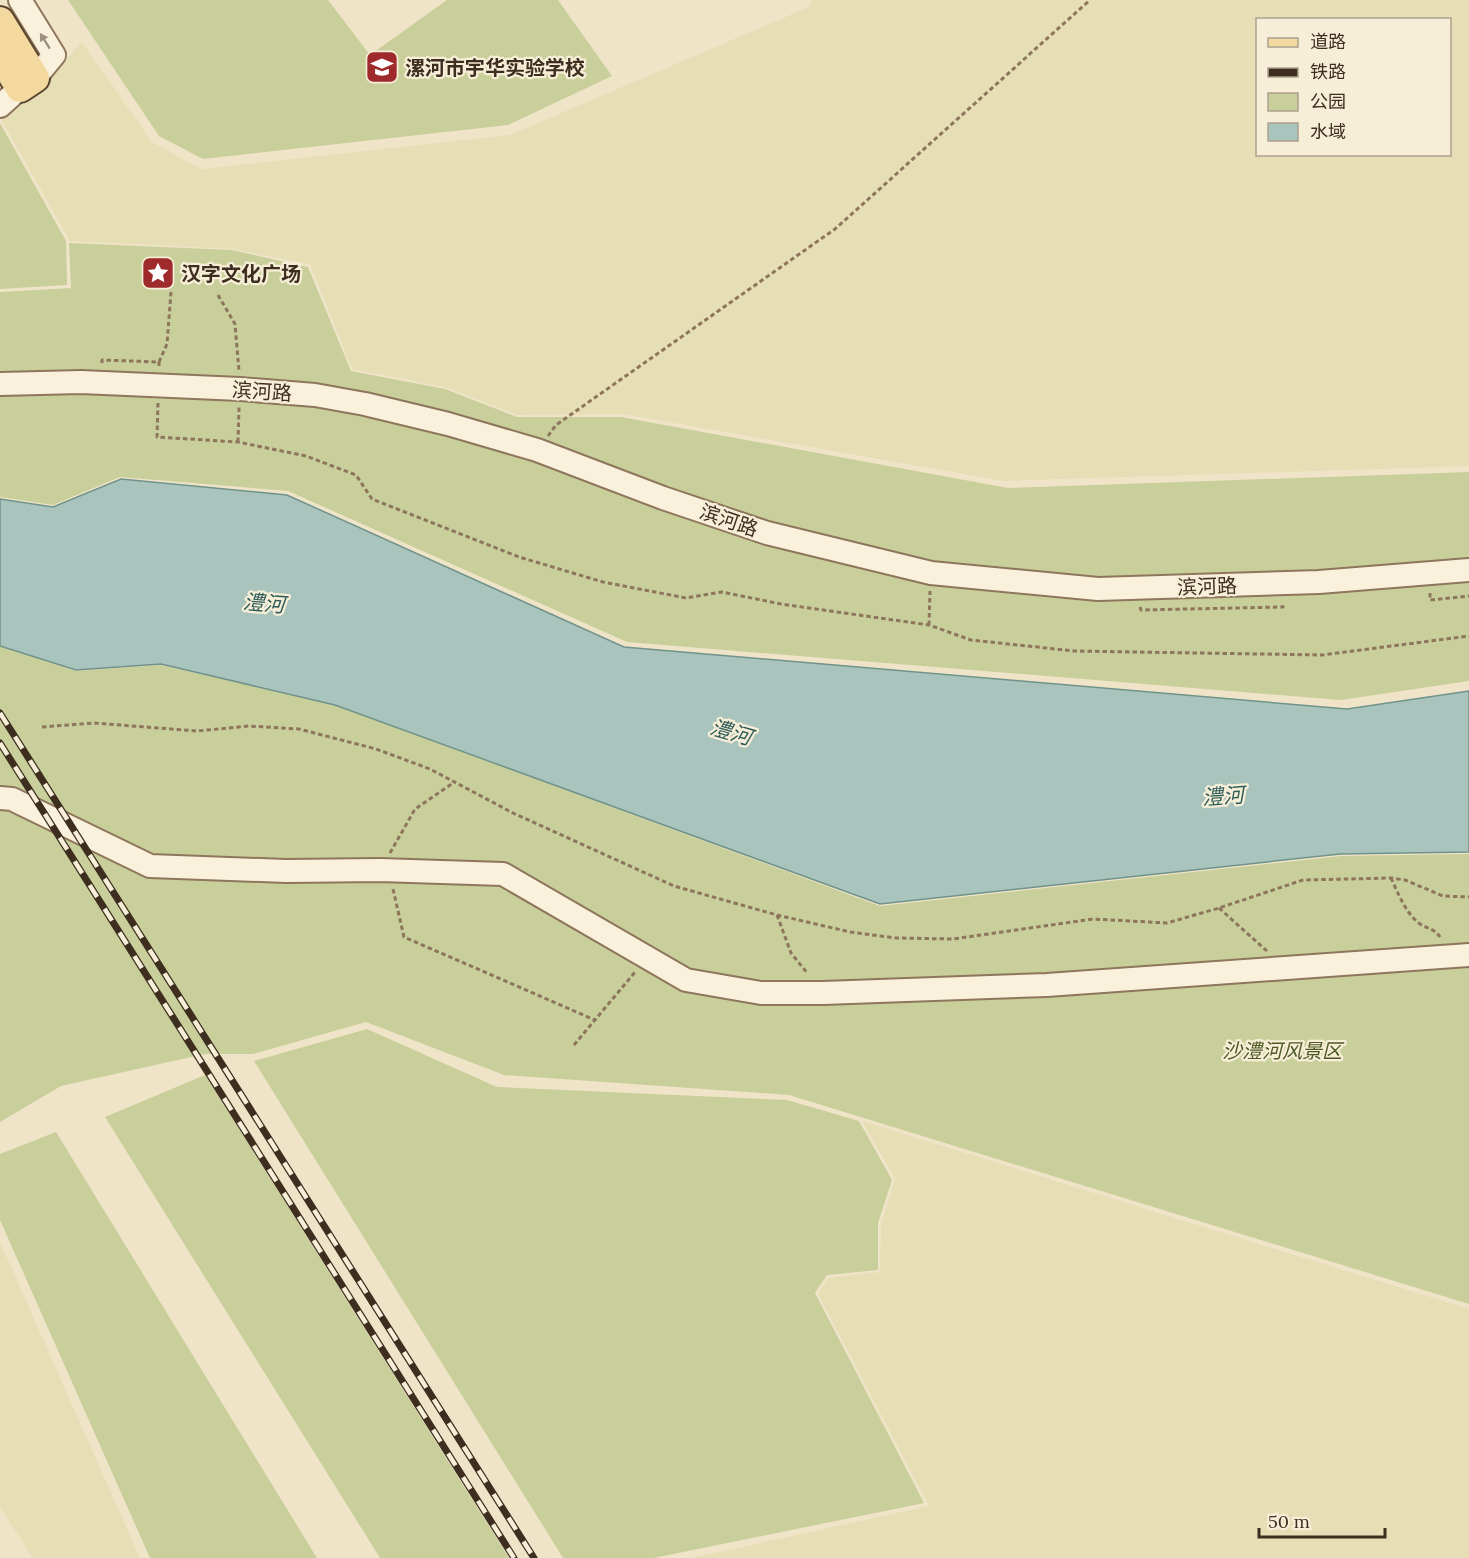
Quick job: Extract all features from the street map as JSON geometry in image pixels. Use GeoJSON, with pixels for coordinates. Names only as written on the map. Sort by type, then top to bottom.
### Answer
{"type":"FeatureCollection","features":[{"type":"Feature","properties":{"kind":"main road"},"geometry":{"type":"LineString","coordinates":[[0,21],[14,91]]}},
{"type":"Feature","properties":{"kind":"main road"},"geometry":{"type":"LineString","coordinates":[[0,55],[14,91]]}},
{"type":"Feature","properties":{"kind":"street"},"geometry":{"type":"LineString","coordinates":[[14,91],[54,55],[20,0]]}},
{"type":"Feature","properties":{"kind":"street","name":"滨河路"},"geometry":{"type":"LineString","coordinates":[[0,384],[81,382],[240,389],[315,395],[365,404],[448,424],[537,450],[663,498],[767,533],[931,573],[1098,589],[1319,582],[1469,570]]}},
{"type":"Feature","properties":{"kind":"street"},"geometry":{"type":"LineString","coordinates":[[0,798],[12,799],[150,866],[286,871],[384,870],[503,874],[686,980],[760,993],[1047,985],[1460,955]]}},
{"type":"Feature","properties":{"kind":"path"},"geometry":{"type":"LineString","coordinates":[[537,450],[556,424],[835,229],[1090,0]]}},
{"type":"Feature","properties":{"kind":"path"},"geometry":{"type":"LineString","coordinates":[[159,362],[167,344],[171,292]]}},
{"type":"Feature","properties":{"kind":"path"},"geometry":{"type":"LineString","coordinates":[[218,295],[235,324],[240,389],[238,442]]}},
{"type":"Feature","properties":{"kind":"path"},"geometry":{"type":"LineString","coordinates":[[158,386],[158,437],[238,442],[306,456],[356,475],[372,499],[519,557],[603,582],[686,598],[722,592],[781,604],[929,625],[971,640],[1074,651],[1322,655],[1469,636]]}},
{"type":"Feature","properties":{"kind":"path"},"geometry":{"type":"LineString","coordinates":[[929,625],[931,573]]}},
{"type":"Feature","properties":{"kind":"path"},"geometry":{"type":"LineString","coordinates":[[42,727],[94,723],[197,731],[249,726],[299,729],[376,749],[430,769],[513,813],[674,886],[777,915],[850,932],[896,938],[953,939],[1093,919],[1167,923],[1303,880],[1391,878],[1405,880],[1443,896],[1469,897]]}},
{"type":"Feature","properties":{"kind":"path"},"geometry":{"type":"LineString","coordinates":[[453,783],[415,809],[384,870],[404,937],[595,1020]]}},
{"type":"Feature","properties":{"kind":"path"},"geometry":{"type":"LineString","coordinates":[[1391,878],[1401,900],[1419,923],[1437,932],[1460,955]]}},
{"type":"Feature","properties":{"kind":"path"},"geometry":{"type":"LineString","coordinates":[[1219,908],[1256,940],[1282,968]]}},
{"type":"Feature","properties":{"kind":"path"},"geometry":{"type":"LineString","coordinates":[[777,915],[791,953],[823,993]]}},
{"type":"Feature","properties":{"kind":"path"},"geometry":{"type":"LineString","coordinates":[[574,1045],[647,958]]}},
{"type":"Feature","properties":{"kind":"shaded area"},"geometry":{"type":"Polygon","coordinates":[[[812,0],[1469,0],[1469,466],[1004,481],[623,414],[518,415],[445,387],[352,369],[310,264],[233,249],[70,241],[2,121],[45,83],[82,42],[152,142],[201,169],[510,135],[809,7],[812,0]]]}},
{"type":"Feature","properties":{"kind":"shaded area"},"geometry":{"type":"Polygon","coordinates":[[[862,1121],[1469,1309],[1469,1558],[692,1558],[929,1506],[818,1294],[828,1278],[880,1272],[881,1224],[895,1179],[862,1121]]]}},
{"type":"Feature","properties":{"kind":"shaded area"},"geometry":{"type":"Polygon","coordinates":[[[0,1242],[140,1558],[33,1558],[0,1507],[0,1242]]]}},
{"type":"Feature","properties":{"kind":"green space","name":"漯河市宇华实验学校"},"geometry":{"type":"Polygon","coordinates":[[[68,0],[328,0],[370,55],[447,0],[558,0],[612,76],[508,125],[203,159],[159,136],[68,0]]]}},
{"type":"Feature","properties":{"kind":"green space"},"geometry":{"type":"Polygon","coordinates":[[[0,123],[66,241],[67,285],[0,289],[0,123]]]}},
{"type":"Feature","properties":{"kind":"green space"},"geometry":{"type":"Polygon","coordinates":[[[69,243],[232,250],[308,267],[351,371],[445,389],[517,417],[621,417],[1008,488],[1469,472],[1469,681],[1341,700],[627,642],[288,491],[120,477],[53,505],[0,497],[0,292],[71,288],[69,243]]]}},
{"type":"Feature","properties":{"kind":"green space","name":"沙澧河风景区"},"geometry":{"type":"Polygon","coordinates":[[[0,646],[76,671],[161,665],[335,705],[880,906],[1341,856],[1469,854],[1469,1304],[789,1095],[504,1075],[366,1022],[253,1054],[205,1054],[61,1086],[0,1122],[0,646]]]}},
{"type":"Feature","properties":{"kind":"green space"},"geometry":{"type":"Polygon","coordinates":[[[367,1029],[497,1087],[787,1100],[859,1121],[892,1180],[878,1223],[878,1270],[827,1275],[815,1293],[924,1503],[654,1558],[563,1558],[254,1061],[367,1029]]]}},
{"type":"Feature","properties":{"kind":"green space"},"geometry":{"type":"Polygon","coordinates":[[[205,1075],[509,1558],[380,1558],[105,1117],[205,1075]]]}},
{"type":"Feature","properties":{"kind":"green space"},"geometry":{"type":"Polygon","coordinates":[[[56,1132],[317,1558],[150,1558],[0,1220],[0,1154],[56,1132]]]}},
{"type":"Feature","properties":{"kind":"water","name":"澧河"},"geometry":{"type":"Polygon","coordinates":[[[121,479],[287,495],[624,647],[1347,709],[1469,691],[1469,852],[1340,854],[880,904],[335,705],[161,664],[76,670],[0,646],[0,499],[53,507],[121,479]]]}},
{"type":"Feature","properties":{"kind":"railway"},"geometry":{"type":"LineString","coordinates":[[0,713],[534,1558]]}},
{"type":"Feature","properties":{"kind":"railway"},"geometry":{"type":"LineString","coordinates":[[0,743],[514,1558]]}},
{"type":"Feature","properties":{"kind":"place","name":"漯河市宇华实验学校"},"geometry":{"type":"Point","coordinates":[382,67]}},
{"type":"Feature","properties":{"kind":"place","name":"汉字文化广场"},"geometry":{"type":"Point","coordinates":[158,273]}}]}
